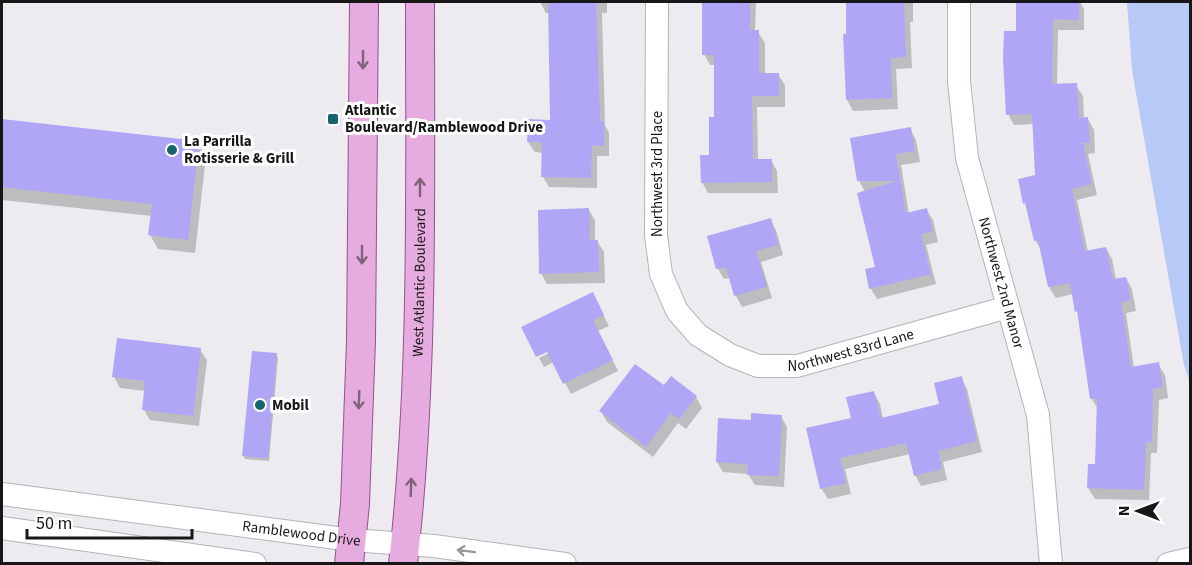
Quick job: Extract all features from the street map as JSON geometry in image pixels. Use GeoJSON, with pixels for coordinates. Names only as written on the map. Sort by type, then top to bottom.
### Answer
{"type":"FeatureCollection","features":[{"type":"Feature","properties":{"kind":"main road"},"geometry":{"type":"LineString","coordinates":[[351,552],[361,341],[364,2]]}},
{"type":"Feature","properties":{"kind":"main road","name":"West Atlantic Boulevard"},"geometry":{"type":"LineString","coordinates":[[404,554],[410,510],[420,269],[420,2]]}},
{"type":"Feature","properties":{"kind":"street","name":"Northwest 3rd Place"},"geometry":{"type":"LineString","coordinates":[[657,2],[656,235],[661,274],[677,310],[698,335]]}},
{"type":"Feature","properties":{"kind":"street","name":"Northwest 2nd Manor"},"geometry":{"type":"LineString","coordinates":[[959,2],[958,81],[967,158],[1038,415],[1052,564]]}},
{"type":"Feature","properties":{"kind":"street","name":"Northwest 83rd Lane"},"geometry":{"type":"LineString","coordinates":[[698,335],[730,355],[758,366],[796,366],[1008,307]]}},
{"type":"Feature","properties":{"kind":"street","name":"Ramblewood Drive"},"geometry":{"type":"LineString","coordinates":[[2,494],[351,552],[404,554],[434,546],[565,564]]}},
{"type":"Feature","properties":{"kind":"street"},"geometry":{"type":"LineString","coordinates":[[2,528],[255,564]]}},
{"type":"Feature","properties":{"kind":"street"},"geometry":{"type":"LineString","coordinates":[[1168,564],[1191,559]]}},
{"type":"Feature","properties":{"kind":"water"},"geometry":{"type":"Polygon","coordinates":[[[1127,2],[1190,2],[1190,382],[1184,365],[1132,70],[1127,2]]]}},
{"type":"Feature","properties":{"kind":"building"},"geometry":{"type":"Polygon","coordinates":[[[548,2],[596,2],[600,121],[604,121],[604,146],[592,145],[591,178],[541,177],[542,142],[527,142],[528,119],[550,120],[548,2]]]}},
{"type":"Feature","properties":{"kind":"building"},"geometry":{"type":"Polygon","coordinates":[[[702,2],[750,2],[750,30],[759,30],[759,73],[779,73],[779,96],[752,96],[753,159],[772,159],[772,182],[701,183],[700,155],[709,155],[709,117],[714,117],[714,55],[702,55],[702,2]]]}},
{"type":"Feature","properties":{"kind":"building"},"geometry":{"type":"Polygon","coordinates":[[[846,2],[904,2],[906,57],[891,58],[892,98],[846,100],[843,34],[846,34],[846,2]]]}},
{"type":"Feature","properties":{"kind":"building"},"geometry":{"type":"Polygon","coordinates":[[[1016,2],[1079,2],[1079,20],[1053,19],[1052,84],[1077,83],[1079,118],[1088,117],[1090,143],[1083,143],[1092,184],[1072,189],[1085,251],[1106,247],[1113,279],[1126,277],[1131,300],[1121,302],[1131,367],[1159,362],[1163,387],[1153,389],[1152,442],[1146,442],[1144,490],[1087,488],[1088,464],[1095,464],[1097,398],[1090,399],[1077,311],[1075,312],[1070,283],[1048,287],[1038,240],[1034,241],[1025,203],[1023,204],[1018,179],[1035,175],[1032,114],[1006,115],[1004,31],[1016,31],[1016,2]]]}},
{"type":"Feature","properties":{"kind":"building"},"geometry":{"type":"Polygon","coordinates":[[[2,119],[199,141],[188,240],[148,235],[152,204],[2,187],[2,119]]]}},
{"type":"Feature","properties":{"kind":"building"},"geometry":{"type":"Polygon","coordinates":[[[911,127],[915,151],[896,154],[906,213],[927,208],[933,231],[921,234],[931,274],[869,289],[865,269],[875,267],[857,193],[897,181],[857,181],[850,138],[911,127]]]}},
{"type":"Feature","properties":{"kind":"building"},"geometry":{"type":"Polygon","coordinates":[[[589,208],[590,240],[598,240],[599,272],[539,274],[538,210],[589,208]]]}},
{"type":"Feature","properties":{"kind":"building"},"geometry":{"type":"Polygon","coordinates":[[[771,218],[778,245],[756,251],[767,287],[734,296],[726,267],[716,269],[707,236],[771,218]]]}},
{"type":"Feature","properties":{"kind":"building"},"geometry":{"type":"Polygon","coordinates":[[[593,292],[604,315],[593,320],[613,360],[563,384],[547,352],[536,357],[521,327],[593,292]]]}},
{"type":"Feature","properties":{"kind":"building"},"geometry":{"type":"Polygon","coordinates":[[[117,338],[201,348],[193,416],[142,410],[145,381],[112,377],[117,338]]]}},
{"type":"Feature","properties":{"kind":"building","name":"Mobil"},"geometry":{"type":"Polygon","coordinates":[[[252,351],[277,353],[268,458],[242,456],[252,351]]]}},
{"type":"Feature","properties":{"kind":"building"},"geometry":{"type":"Polygon","coordinates":[[[635,364],[664,385],[671,376],[697,396],[679,419],[671,413],[646,447],[599,411],[635,364]]]}},
{"type":"Feature","properties":{"kind":"building"},"geometry":{"type":"Polygon","coordinates":[[[962,376],[977,441],[938,451],[942,469],[914,476],[906,443],[840,458],[846,483],[820,489],[806,428],[851,418],[846,397],[874,391],[881,418],[939,404],[934,383],[962,376]]]}},
{"type":"Feature","properties":{"kind":"building"},"geometry":{"type":"Polygon","coordinates":[[[751,413],[782,415],[779,476],[747,475],[748,464],[716,462],[718,418],[751,420],[751,413]]]}},
{"type":"Feature","properties":{"kind":"place","name":"Atlantic Boulevard/Ramblewood Drive"},"geometry":{"type":"Point","coordinates":[333,119]}},
{"type":"Feature","properties":{"kind":"place","name":"La Parrilla Rotisserie & Grill"},"geometry":{"type":"Point","coordinates":[172,150]}},
{"type":"Feature","properties":{"kind":"place","name":"Mobil"},"geometry":{"type":"Point","coordinates":[260,405]}}]}
